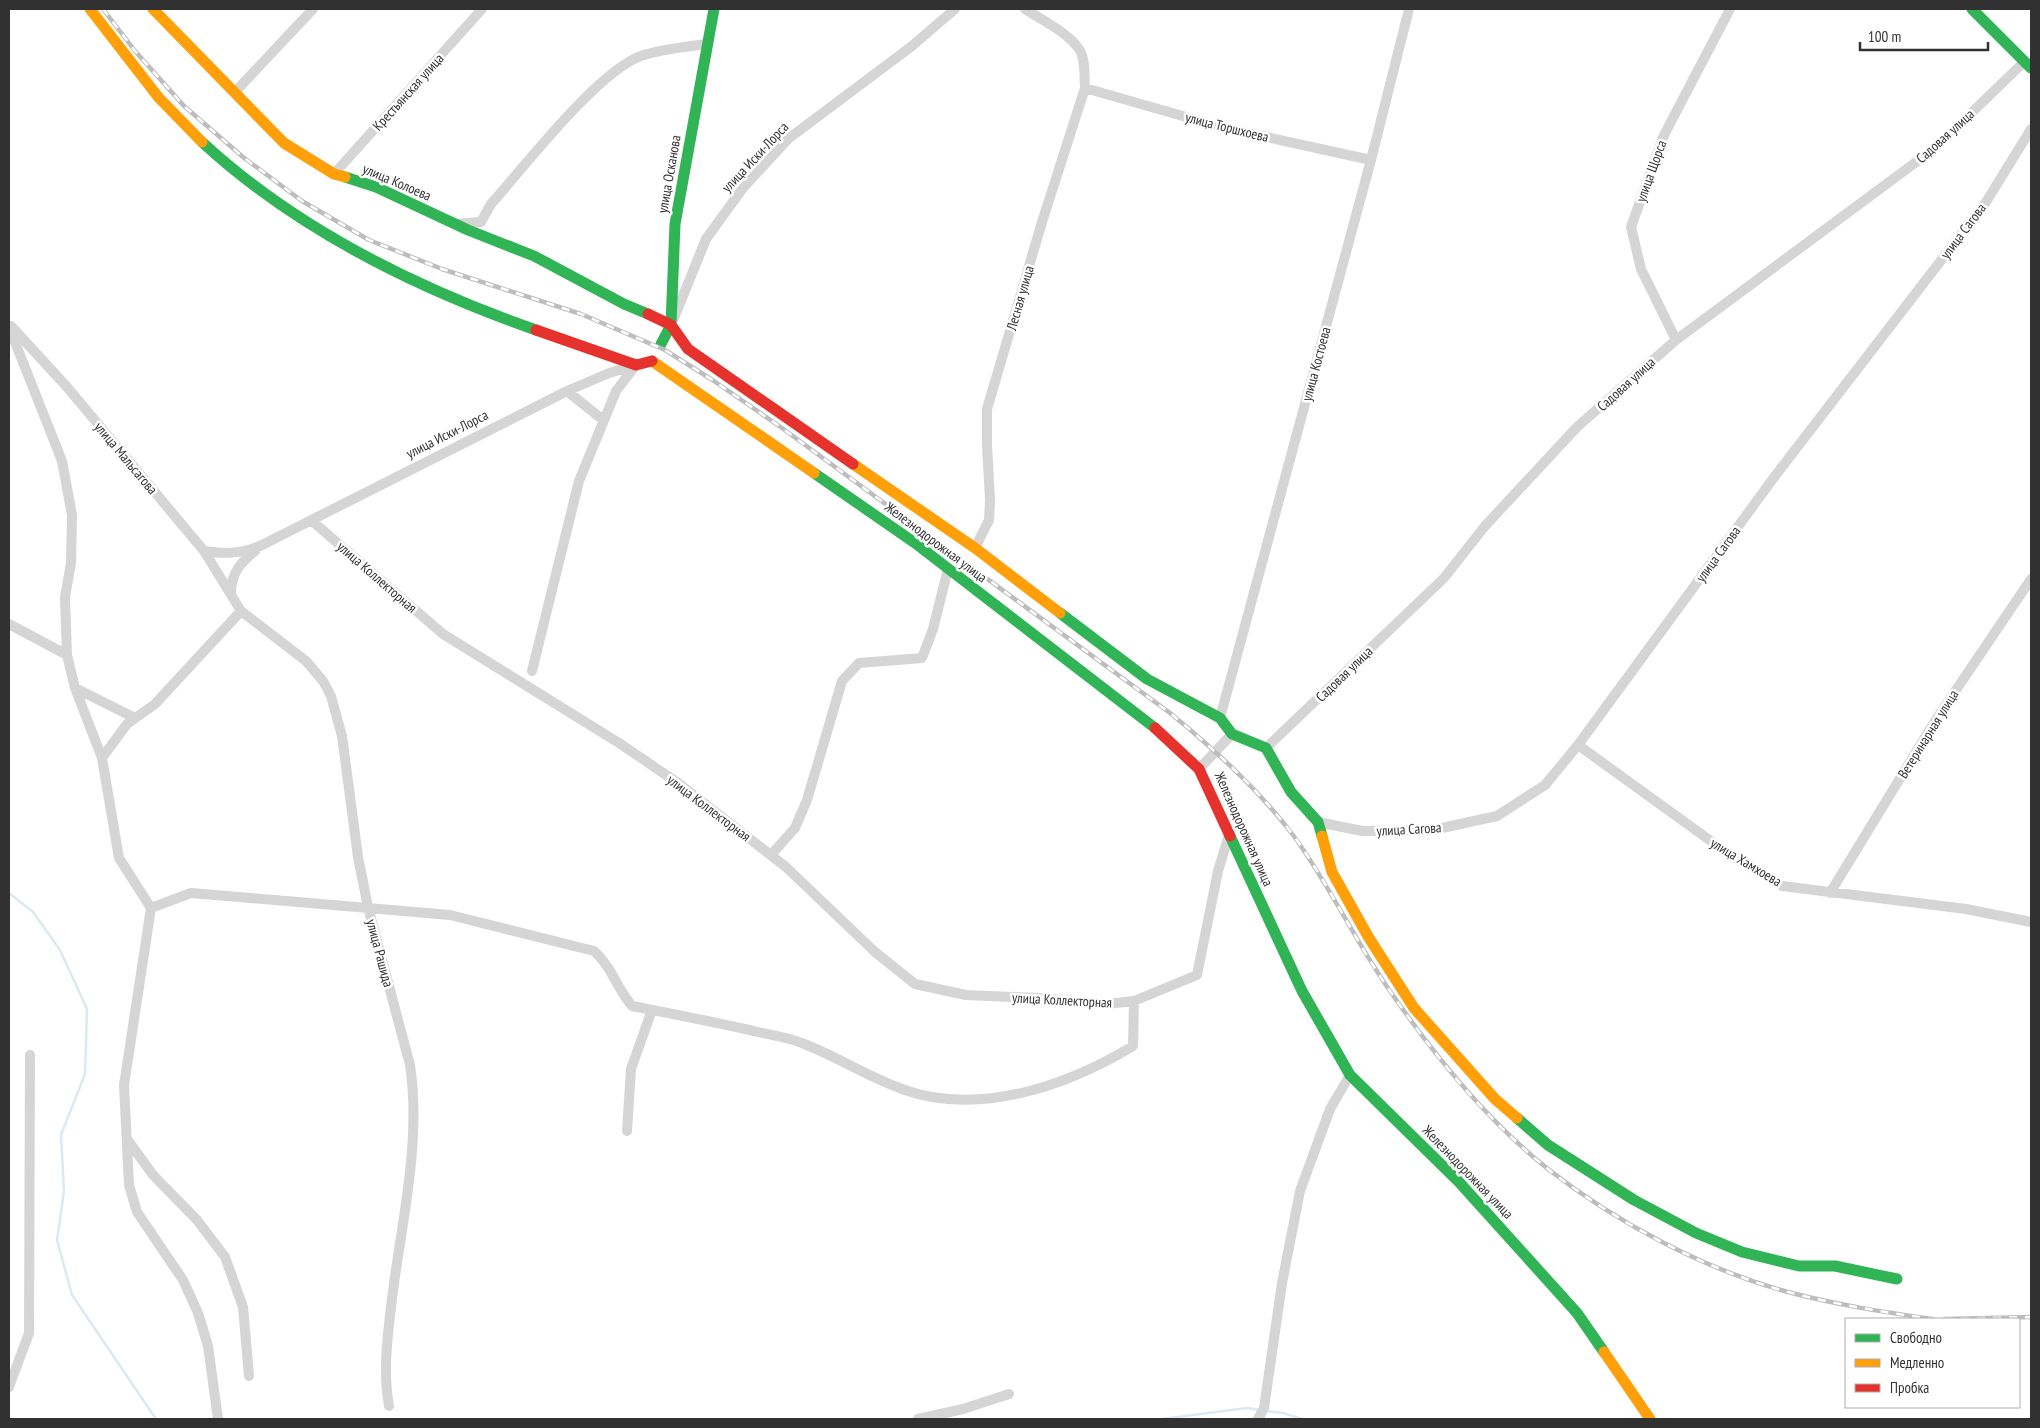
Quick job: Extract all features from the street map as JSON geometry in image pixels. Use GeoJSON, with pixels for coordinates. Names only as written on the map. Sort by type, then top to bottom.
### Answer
{"type":"FeatureCollection","features":[{"type":"Feature","properties":{"kind":"street"},"geometry":{"type":"LineString","coordinates":[[90,9],[158,98],[206,146],[262,192],[349,246],[443,295],[532,330],[636,365],[616,391],[579,481],[532,671]]}},
{"type":"Feature","properties":{"kind":"street","name":"улица Колоева"},"geometry":{"type":"LineString","coordinates":[[153,9],[284,143],[334,174],[376,187],[455,224],[534,256],[624,304],[671,325]]}},
{"type":"Feature","properties":{"kind":"street"},"geometry":{"type":"LineString","coordinates":[[236,92],[314,9]]}},
{"type":"Feature","properties":{"kind":"street","name":"Крестьянская улица"},"geometry":{"type":"LineString","coordinates":[[334,174],[482,9]]}},
{"type":"Feature","properties":{"kind":"street","name":"улица Осканова"},"geometry":{"type":"LineString","coordinates":[[652,361],[671,325],[675,224],[706,44],[714,9]]}},
{"type":"Feature","properties":{"kind":"street","name":"улица Иски-Лорса"},"geometry":{"type":"LineString","coordinates":[[671,325],[706,239],[743,188],[788,139],[912,46],[954,9]]}},
{"type":"Feature","properties":{"kind":"street","name":"Лесная улица"},"geometry":{"type":"LineString","coordinates":[[975,548],[989,520],[987,409],[1042,222],[1085,88],[1084,66],[1080,50],[1025,9]]}},
{"type":"Feature","properties":{"kind":"street","name":"улица Костоева"},"geometry":{"type":"LineString","coordinates":[[1220,718],[1371,160],[1409,9]]}},
{"type":"Feature","properties":{"kind":"street","name":"улица Щорса"},"geometry":{"type":"LineString","coordinates":[[1676,340],[1642,269],[1630,227],[1664,135],[1730,9]]}},
{"type":"Feature","properties":{"kind":"street"},"geometry":{"type":"LineString","coordinates":[[1972,9],[2028,65]]}},
{"type":"Feature","properties":{"kind":"street"},"geometry":{"type":"LineString","coordinates":[[455,224],[481,222],[492,204],[585,99],[616,71],[640,56],[706,44]]}},
{"type":"Feature","properties":{"kind":"street","name":"Садовая улица"},"geometry":{"type":"LineString","coordinates":[[1266,748],[1444,578],[1485,526],[1578,427],[1676,340],[1935,148],[2028,65]]}},
{"type":"Feature","properties":{"kind":"street","name":"улица Торшхоева"},"geometry":{"type":"LineString","coordinates":[[1085,88],[1221,127],[1371,160]]}},
{"type":"Feature","properties":{"kind":"street","name":"улица Сагова"},"geometry":{"type":"LineString","coordinates":[[1318,822],[1362,831],[1433,830],[1497,816],[1545,786],[1578,745],[1775,476],[1986,202],[2031,129]]}},
{"type":"Feature","properties":{"kind":"street","name":"улица Мальсагова"},"geometry":{"type":"LineString","coordinates":[[9,323],[67,387],[204,551]]}},
{"type":"Feature","properties":{"kind":"street"},"geometry":{"type":"LineString","coordinates":[[671,325],[688,349],[975,548],[1147,679],[1220,718],[1232,734],[1266,748],[1291,792],[1318,822],[1332,872],[1369,938],[1414,1008],[1495,1099],[1548,1145],[1634,1200],[1696,1233],[1742,1252],[1799,1266],[1835,1266],[1897,1279]]}},
{"type":"Feature","properties":{"kind":"street"},"geometry":{"type":"LineString","coordinates":[[9,327],[62,461],[72,515],[71,564],[65,597],[67,655],[74,688],[102,758],[119,858],[151,908],[124,1085],[129,1185],[136,1212],[183,1280],[198,1313],[208,1346],[218,1419]]}},
{"type":"Feature","properties":{"kind":"street"},"geometry":{"type":"LineString","coordinates":[[609,355],[612,364],[609,372]]}},
{"type":"Feature","properties":{"kind":"street","name":"улица Иски-Лорса"},"geometry":{"type":"LineString","coordinates":[[260,546],[567,390],[609,372],[652,361]]}},
{"type":"Feature","properties":{"kind":"street","name":"Железнодорожная улица"},"geometry":{"type":"LineString","coordinates":[[652,361],[899,532],[1159,731],[1199,769],[1302,991],[1350,1075],[1459,1182],[1577,1314],[1650,1419]]}},
{"type":"Feature","properties":{"kind":"street"},"geometry":{"type":"LineString","coordinates":[[567,390],[603,420]]}},
{"type":"Feature","properties":{"kind":"street","name":"улица Коллекторная"},"geometry":{"type":"LineString","coordinates":[[311,520],[443,634],[619,742],[678,783],[771,855],[875,952],[915,984],[966,995],[1108,1004],[1134,1001],[1197,975],[1218,871],[1229,835]]}},
{"type":"Feature","properties":{"kind":"street"},"geometry":{"type":"LineString","coordinates":[[204,551],[234,554],[260,546]]}},
{"type":"Feature","properties":{"kind":"street"},"geometry":{"type":"LineString","coordinates":[[232,593],[232,579],[238,566],[260,546]]}},
{"type":"Feature","properties":{"kind":"street","name":"улица Рашида"},"geometry":{"type":"LineString","coordinates":[[204,551],[232,593],[241,611],[306,661],[323,681],[331,696],[342,736],[358,857],[368,908],[408,1056],[413,1085],[412,1161],[396,1262],[386,1343],[385,1369],[389,1406]]}},
{"type":"Feature","properties":{"kind":"street"},"geometry":{"type":"LineString","coordinates":[[771,855],[795,828],[808,800],[842,681],[859,663],[922,658],[933,629],[948,569]]}},
{"type":"Feature","properties":{"kind":"street","name":"Ветеринарная улица"},"geometry":{"type":"LineString","coordinates":[[1830,894],[1935,722],[2031,579]]}},
{"type":"Feature","properties":{"kind":"street"},"geometry":{"type":"LineString","coordinates":[[102,758],[127,724],[155,704],[241,611]]}},
{"type":"Feature","properties":{"kind":"street"},"geometry":{"type":"LineString","coordinates":[[9,624],[67,655]]}},
{"type":"Feature","properties":{"kind":"street"},"geometry":{"type":"LineString","coordinates":[[74,688],[136,718]]}},
{"type":"Feature","properties":{"kind":"street"},"geometry":{"type":"LineString","coordinates":[[1199,769],[1232,734]]}},
{"type":"Feature","properties":{"kind":"street","name":"улица Хамхоева"},"geometry":{"type":"LineString","coordinates":[[1578,745],[1733,857],[1782,886],[1830,894],[1966,909],[2031,922]]}},
{"type":"Feature","properties":{"kind":"street"},"geometry":{"type":"LineString","coordinates":[[151,908],[191,893],[450,915],[594,950],[606,962],[622,995],[632,1006],[802,1042],[901,1089],[932,1099],[958,1101],[990,1099],[1022,1093],[1048,1086],[1117,1056],[1133,1046],[1134,1001]]}},
{"type":"Feature","properties":{"kind":"street"},"geometry":{"type":"LineString","coordinates":[[627,1131],[632,1069],[652,1010]]}},
{"type":"Feature","properties":{"kind":"street"},"geometry":{"type":"LineString","coordinates":[[9,1387],[29,1333],[30,1055]]}},
{"type":"Feature","properties":{"kind":"street"},"geometry":{"type":"LineString","coordinates":[[1258,1419],[1264,1408],[1282,1283],[1300,1191],[1330,1109],[1350,1075]]}},
{"type":"Feature","properties":{"kind":"street"},"geometry":{"type":"LineString","coordinates":[[127,1138],[153,1175],[197,1220],[225,1257],[244,1307],[249,1376]]}},
{"type":"Feature","properties":{"kind":"street"},"geometry":{"type":"LineString","coordinates":[[918,1419],[962,1409],[1009,1394]]}},
{"type":"Feature","properties":{"kind":"waterway"},"geometry":{"type":"LineString","coordinates":[[9,893],[33,912],[60,950],[87,1009],[85,1074],[61,1135],[64,1191],[57,1240],[72,1295],[156,1419]]}},
{"type":"Feature","properties":{"kind":"waterway"},"geometry":{"type":"LineString","coordinates":[[1162,1419],[1247,1408],[1259,1410]]}},
{"type":"Feature","properties":{"kind":"waterway"},"geometry":{"type":"LineString","coordinates":[[1265,1411],[1283,1413],[1302,1419]]}},
{"type":"Feature","properties":{"kind":"railway"},"geometry":{"type":"LineString","coordinates":[[103,9],[135,51],[184,106],[243,157],[302,201],[369,240],[442,269],[581,314],[665,350],[782,428],[1170,713],[1235,771],[1280,818],[1318,873],[1377,972],[1425,1039],[1462,1086],[1503,1130],[1548,1169],[1575,1189],[1603,1208],[1664,1243],[1728,1272],[1760,1284],[1861,1308],[1926,1318]]}},
{"type":"Feature","properties":{"kind":"railway"},"geometry":{"type":"LineString","coordinates":[[1988,1318],[2031,1317]]}},
{"type":"Feature","properties":{"kind":"traffic: fast"},"geometry":{"type":"LineString","coordinates":[[661,344],[671,325],[675,224],[714,9]]}},
{"type":"Feature","properties":{"kind":"traffic: fast"},"geometry":{"type":"LineString","coordinates":[[1972,9],[2031,68]]}},
{"type":"Feature","properties":{"kind":"traffic: fast"},"geometry":{"type":"LineString","coordinates":[[202,142],[238,173],[277,202],[317,229],[359,253],[446,295],[536,330]]}},
{"type":"Feature","properties":{"kind":"traffic: fast"},"geometry":{"type":"LineString","coordinates":[[345,177],[376,187],[468,230],[534,256],[624,304],[648,314]]}},
{"type":"Feature","properties":{"kind":"traffic: fast"},"geometry":{"type":"LineString","coordinates":[[814,473],[915,543],[1155,728]]}},
{"type":"Feature","properties":{"kind":"traffic: fast"},"geometry":{"type":"LineString","coordinates":[[1060,613],[1147,679],[1220,718],[1232,734],[1266,748],[1291,792],[1318,822],[1322,836]]}},
{"type":"Feature","properties":{"kind":"traffic: fast"},"geometry":{"type":"LineString","coordinates":[[1230,836],[1302,991],[1350,1075],[1459,1182],[1577,1313],[1604,1352]]}},
{"type":"Feature","properties":{"kind":"traffic: fast"},"geometry":{"type":"LineString","coordinates":[[1517,1118],[1548,1145],[1634,1200],[1696,1233],[1742,1252],[1799,1266],[1835,1266],[1897,1279]]}},
{"type":"Feature","properties":{"kind":"traffic: slow"},"geometry":{"type":"LineString","coordinates":[[90,9],[159,98],[202,142]]}},
{"type":"Feature","properties":{"kind":"traffic: slow"},"geometry":{"type":"LineString","coordinates":[[153,9],[284,143],[334,174],[345,177]]}},
{"type":"Feature","properties":{"kind":"traffic: slow"},"geometry":{"type":"LineString","coordinates":[[652,361],[814,473]]}},
{"type":"Feature","properties":{"kind":"traffic: slow"},"geometry":{"type":"LineString","coordinates":[[853,464],[975,548],[1060,613]]}},
{"type":"Feature","properties":{"kind":"traffic: slow"},"geometry":{"type":"LineString","coordinates":[[1322,836],[1332,872],[1369,938],[1414,1008],[1495,1099],[1517,1118]]}},
{"type":"Feature","properties":{"kind":"traffic: slow"},"geometry":{"type":"LineString","coordinates":[[1604,1352],[1650,1419]]}},
{"type":"Feature","properties":{"kind":"traffic: jam"},"geometry":{"type":"LineString","coordinates":[[648,314],[671,325],[688,349],[853,464]]}},
{"type":"Feature","properties":{"kind":"traffic: jam"},"geometry":{"type":"LineString","coordinates":[[536,330],[636,365],[652,361]]}},
{"type":"Feature","properties":{"kind":"traffic: jam"},"geometry":{"type":"LineString","coordinates":[[1155,728],[1199,769],[1230,836]]}}]}
